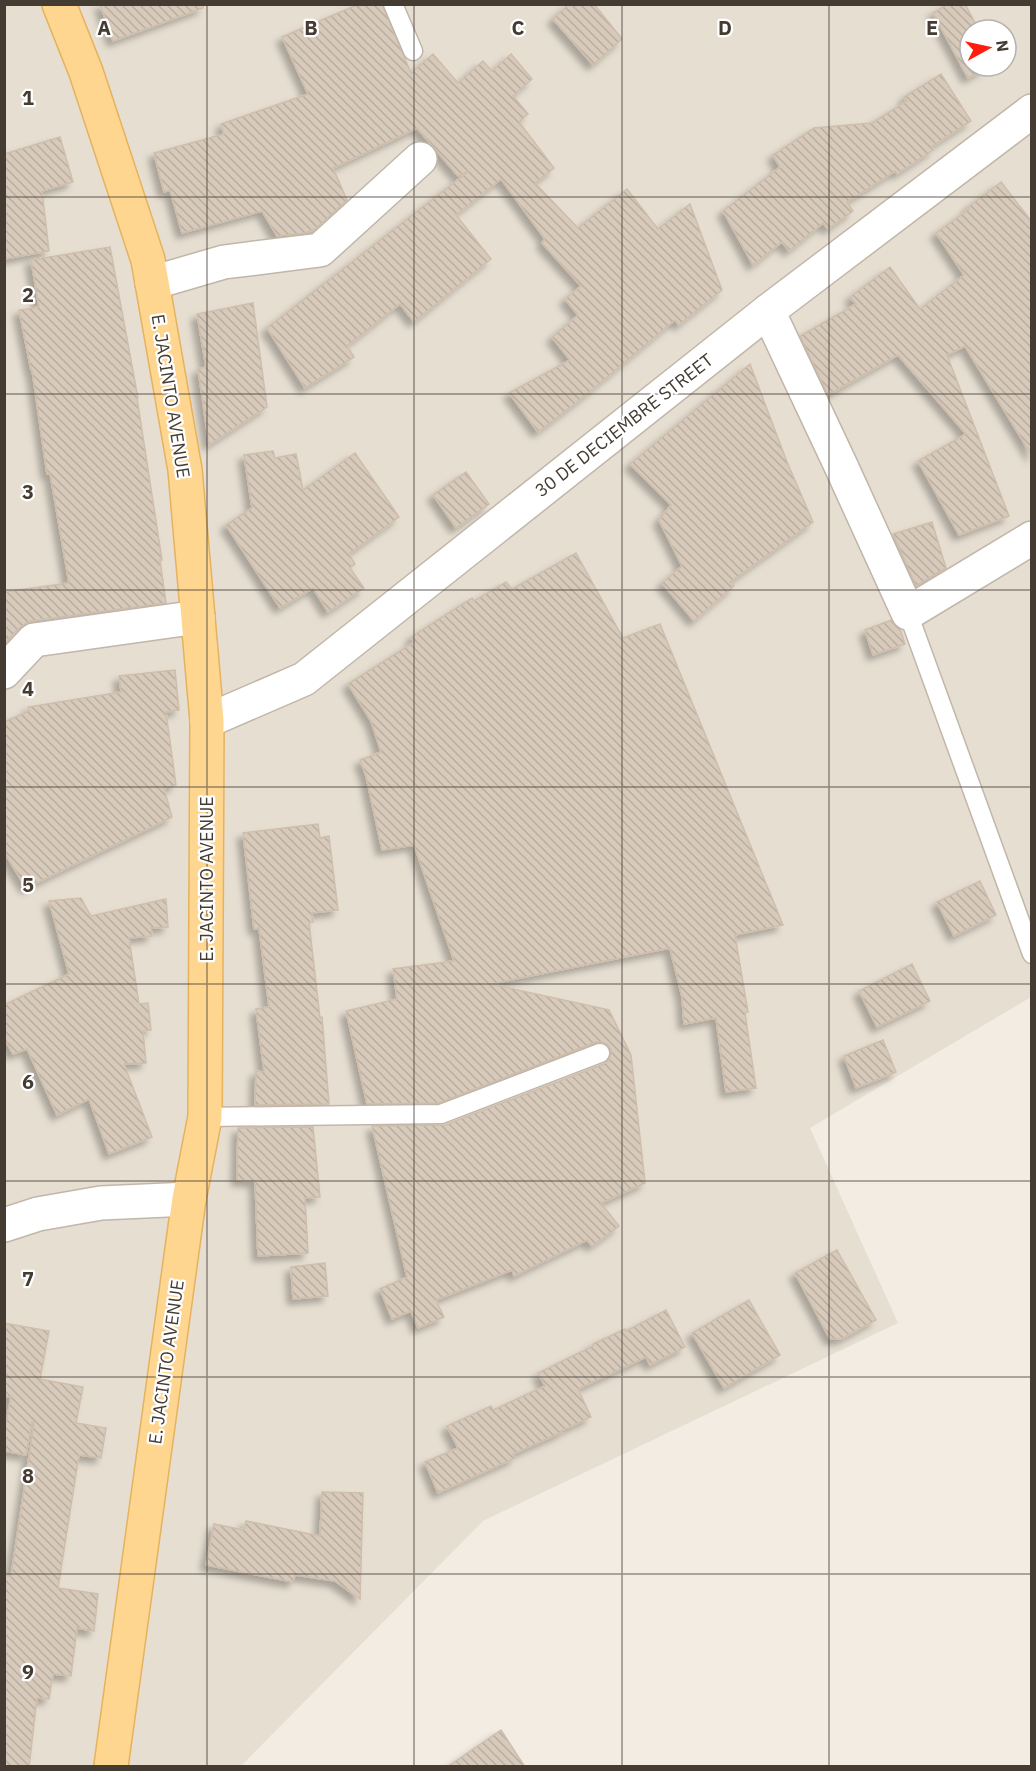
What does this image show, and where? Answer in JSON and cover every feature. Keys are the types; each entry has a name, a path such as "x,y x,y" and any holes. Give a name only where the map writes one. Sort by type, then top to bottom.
{"main road":[{"name":"E. JACINTO AVENUE","path":"59,4 94,94 148,260 185,471 207,721 205,1117 189,1199 111,1767"}],"street":[{"name":"30 DE DECIEMBRE STREET","path":"207,721 304,679 768,311 1032,111"},
{"path":"152,283 224,262 320,250 420,159"},
{"path":"768,311 908,613 1032,538"},
{"path":"4,672 34,640 198,617"},
{"path":"4,1225 38,1214 101,1203 189,1199"}],"lane":[{"path":"393,4 413,51"},
{"path":"908,613 1032,954"},
{"path":"205,1117 441,1114 600,1053"}],"shaded area":[{"path":"5,5 1031,5 1031,997 810,1128 898,1323 483,1521 241,1766 5,1766"}],"building":[{"path":"100,4 203,4 203,8 113,41"},
{"path":"359,4 382,4 411,73 433,54 458,83 483,61 492,71 511,54 532,79 513,96 528,114 519,122 554,168 535,183 578,228 627,189 658,229 690,204 722,290 679,325 675,320 538,432 509,393 570,360 552,337 578,315 565,299 581,286 542,243 545,239 501,179 456,215 491,259 414,322 400,304 347,346 354,357 305,388 267,328 469,171 458,176 417,128 333,168 347,200 315,229 305,233 277,236 262,211 182,233 170,190 164,192 154,153 224,134 221,124 308,94 282,37"},
{"path":"569,4 594,4 622,39 593,65 553,19"},
{"path":"948,4 965,4 973,18 958,18 958,59 933,13"},
{"path":"941,74 971,121 931,147 933,150 897,174 895,171 847,202 853,211 828,229 823,223 789,251 782,242 753,265 723,211 780,167 773,155 814,128 872,123 907,101 904,97"},
{"path":"60,137 73,182 42,191 49,251 4,259 4,154"},
{"path":"1001,182 1032,222 1032,456 965,346 947,355 1009,516 959,535 918,461 966,434 898,355 828,395 800,336 856,304 850,297 890,267 920,309 964,275 936,233"},
{"path":"110,247 138,398 162,560 160,560 166,603 31,621 20,627 4,644 4,592 69,583 50,473 47,474 32,370 19,310 39,307 31,260"},
{"path":"253,303 267,407 209,445 198,369 206,367 197,314"},
{"path":"750,364 787,462 813,522 730,582 734,586 694,621 662,583 682,566 659,520 671,505 630,464"},
{"path":"273,451 275,458 296,454 303,490 355,453 399,517 349,554 355,564 350,568 364,588 328,612 313,588 280,608 226,525 252,508 244,455"},
{"path":"466,472 489,504 456,528 433,495"},
{"path":"932,522 946,568 916,586 893,534"},
{"path":"576,553 623,638 660,624 783,925 735,935 748,1012 745,1013 756,1088 726,1092 716,1018 684,1024 682,997 670,948 491,984 609,1010 631,1055 645,1183 601,1203 619,1226 592,1246 587,1240 514,1276 512,1270 436,1300 444,1317 418,1328 411,1311 392,1319 380,1289 407,1277 372,1126 445,1125 604,1064 609,1060 611,1050 607,1044 596,1042 439,1103 367,1104 346,1011 397,999 393,969 454,961 414,845 382,850 366,776 360,760 381,752 371,721 348,684 414,642 411,637 472,598 474,601 506,582 512,589"},
{"path":"891,620 900,629 905,644 873,655 865,630"},
{"path":"175,670 179,710 166,712 176,785 164,788 172,817 26,888 4,852 4,722 29,711 28,707 121,692 119,676"},
{"path":"318,824 320,838 329,836 338,910 312,913 313,922 309,922 320,1018 322,1017 329,1104 255,1105 256,1071 264,1072 256,1009 269,1007 259,928 254,929 243,833"},
{"path":"980,881 996,915 954,936 937,902"},
{"path":"81,898 91,916 166,899 168,927 151,928 152,936 129,938 139,1004 148,1003 151,1030 143,1031 146,1063 124,1064 152,1137 109,1154 89,1099 57,1115 27,1049 13,1054 4,1038 4,1005 69,974 49,901"},
{"path":"912,964 930,1001 877,1027 859,991"},
{"path":"883,1040 896,1072 856,1088 844,1056"},
{"path":"313,1127 320,1197 305,1198 308,1253 258,1256 255,1181 237,1180 238,1128"},
{"path":"837,1250 876,1320 841,1339 830,1339 795,1273"},
{"path":"325,1263 328,1296 293,1299 291,1267"},
{"path":"749,1300 780,1355 724,1388 692,1333"},
{"path":"666,1310 685,1347 650,1365 646,1357 578,1389 591,1417 513,1454 515,1458 438,1493 425,1462 458,1448 447,1426 491,1406 493,1410 545,1386 538,1373"},
{"path":"4,1323 49,1331 40,1379 83,1387 76,1423 106,1428 101,1458 79,1455 58,1588 98,1594 94,1631 77,1628 71,1676 53,1674 49,1699 37,1698 29,1767 4,1767 4,1575 11,1576 34,1423 32,1422 26,1455 4,1451 4,1434 11,1397 4,1396"},
{"path":"322,1492 363,1493 360,1599 335,1581 295,1575 293,1582 206,1565 214,1524 244,1530 246,1521 320,1536"},
{"path":"501,1730 525,1767 447,1767"}]}
